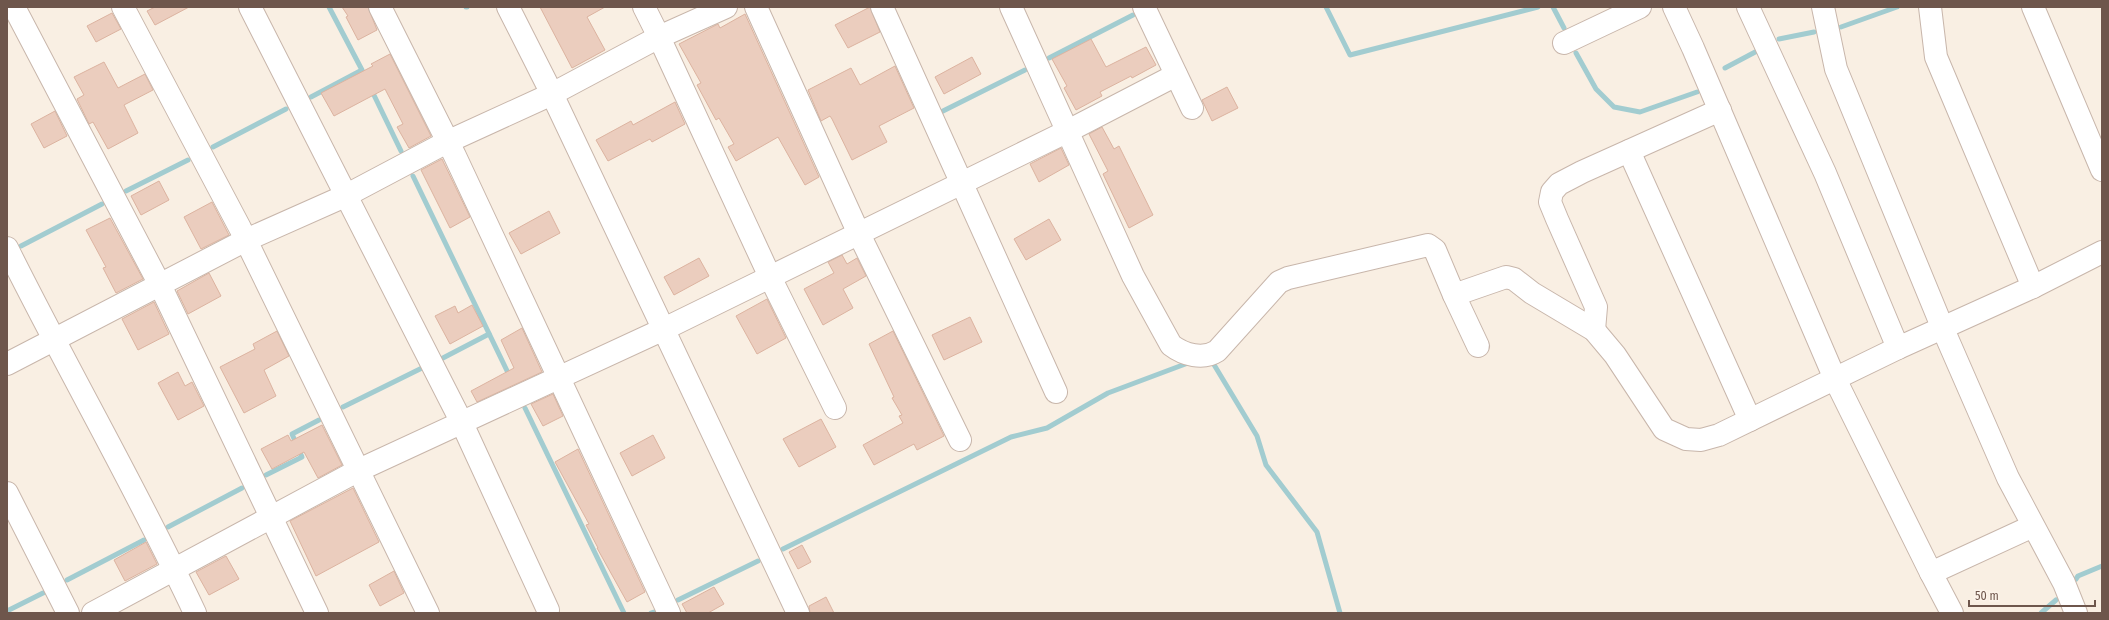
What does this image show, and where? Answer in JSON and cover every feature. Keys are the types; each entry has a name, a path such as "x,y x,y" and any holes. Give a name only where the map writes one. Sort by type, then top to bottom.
{"street":[{"path":"14,7 160,285 317,613"},
{"path":"123,7 246,240 428,613"},
{"path":"250,7 461,421 548,610"},
{"path":"380,7 447,142 560,378 669,613"},
{"path":"508,7 552,94 798,613"},
{"path":"644,7 659,36 770,277 835,408"},
{"path":"7,364 246,240 345,196 447,142 552,94 659,36 726,7"},
{"path":"756,7 859,234 960,440"},
{"path":"882,7 1056,392"},
{"path":"1011,7 1134,276 1171,345 1180,352 1210,356 1217,351 1279,282 1288,278 1428,245 1435,250 1454,296 1478,346"},
{"path":"1144,7 1192,108"},
{"path":"1564,43 1640,7"},
{"path":"1674,7 1720,110 1835,379 1952,613"},
{"path":"1748,7 1825,173 1898,348"},
{"path":"1823,7 1836,69 1944,329 2008,478 2064,583 2076,613"},
{"path":"1930,7 1936,57 2033,287"},
{"path":"2033,7 2102,170"},
{"path":"93,613 358,470 461,421 560,378 664,329 1068,131 1176,75"},
{"path":"1594,330 1596,307 1550,202 1552,192 1559,184 1582,172 1720,110"},
{"path":"1629,151 1750,420"},
{"path":"7,248 53,340 175,570 195,613"},
{"path":"1454,296 1506,277 1514,279 1532,293 1594,330 1615,355 1664,429 1686,439 1701,440 1719,435 1898,348 1944,329 2033,287 2102,252"},
{"path":"7,493 68,613"},
{"path":"1932,573 2033,526"}],"building":[{"path":"155,7 189,7 155,25 147,11"},
{"path":"342,7 368,7 377,30 358,40 346,17 348,16"},
{"path":"540,7 605,7 587,17 605,50 572,68"},
{"path":"870,7 880,32 848,48 835,25"},
{"path":"112,13 121,29 96,42 87,26"},
{"path":"745,14 819,177 805,185 778,137 736,161 728,147 734,144 719,118 716,120 697,85 701,83 679,44 718,24 720,28"},
{"path":"1091,39 1106,67 1146,47 1156,65 1132,78 1131,76 1100,92 1102,96 1076,110 1064,88 1067,86 1052,59"},
{"path":"390,54 431,136 409,148 397,127 403,124 385,89 334,116 321,93 373,66 371,64"},
{"path":"972,57 981,74 944,94 935,77"},
{"path":"104,62 118,88 145,74 153,90 124,105 138,133 108,149 93,122 89,124 77,99 84,95 74,77"},
{"path":"895,66 914,108 879,126 887,142 852,160 830,116 821,121 808,90 851,68 860,85"},
{"path":"1227,87 1238,108 1212,121 1202,100"},
{"path":"675,102 685,124 652,142 650,139 608,161 596,140 631,121 633,125"},
{"path":"55,111 67,136 44,148 31,124"},
{"path":"1102,127 1114,149 1119,146 1153,215 1129,228 1103,174 1108,171 1089,134"},
{"path":"1061,148 1069,165 1039,182 1030,164"},
{"path":"442,159 470,217 450,228 421,170"},
{"path":"159,181 169,200 141,215 131,196"},
{"path":"212,202 229,235 201,249 184,217"},
{"path":"549,211 560,233 521,254 509,233"},
{"path":"110,218 143,279 116,293 103,268 106,267 86,230"},
{"path":"1049,219 1061,240 1026,260 1014,239"},
{"path":"842,255 847,264 857,258 866,276 843,289 853,308 823,325 804,289 834,273 828,262"},
{"path":"699,258 709,276 674,295 664,277"},
{"path":"209,273 221,296 188,314 177,291"},
{"path":"767,299 786,338 757,354 736,316"},
{"path":"154,302 169,334 138,350 122,319"},
{"path":"472,305 483,326 450,344 435,316 455,306 458,313"},
{"path":"970,317 982,342 944,360 932,335"},
{"path":"522,328 542,372 477,402 471,391 514,368 501,340"},
{"path":"277,331 289,356 264,370 276,396 244,413 220,367 255,349 253,344"},
{"path":"893,331 944,436 917,450 914,444 874,465 863,445 903,423 899,416 902,415 892,398 894,397 869,344"},
{"path":"178,372 185,386 192,382 204,406 178,420 158,383"},
{"path":"553,394 563,416 543,426 531,404"},
{"path":"821,419 836,447 799,467 783,439"},
{"path":"322,425 342,465 318,478 304,452 272,469 261,449 288,435 291,441"},
{"path":"653,435 665,458 632,476 620,453"},
{"path":"578,449 645,592 627,602 597,548 586,525 589,524 555,462"},
{"path":"353,488 379,542 316,576 290,521"},
{"path":"146,542 157,564 125,581 114,560"},
{"path":"802,545 811,562 798,569 789,552"},
{"path":"226,556 239,579 209,595 196,572"},
{"path":"394,571 404,593 380,606 369,585"},
{"path":"714,587 724,604 708,613 687,613 682,604"},
{"path":"826,597 834,613 810,613 809,606"}],"waterway":[{"path":"311,97 362,70 329,7"},
{"path":"1326,7 1350,55 1538,7"},
{"path":"1553,7 1564,28"},
{"path":"1841,27 1897,7"},
{"path":"1049,58 1133,15"},
{"path":"1779,39 1814,32"},
{"path":"1725,68 1759,50"},
{"path":"1576,53 1596,89 1614,107 1640,112 1697,92"},
{"path":"937,114 1025,70"},
{"path":"371,89 401,151"},
{"path":"213,147 286,109"},
{"path":"126,191 188,160"},
{"path":"413,176 510,377"},
{"path":"21,246 102,204"},
{"path":"441,359 489,334"},
{"path":"783,549 1011,437 1047,428 1108,393 1188,363"},
{"path":"1210,363 1213,363 1257,436 1266,465 1317,532 1340,613"},
{"path":"343,407 422,368"},
{"path":"525,408 624,613"},
{"path":"266,475 302,457 292,434 319,420"},
{"path":"168,527 242,488"},
{"path":"67,580 144,540"},
{"path":"678,600 758,561"},
{"path":"2076,579 2078,576 2102,566"},
{"path":"7,611 43,593"},
{"path":"2041,613 2056,600"}]}
